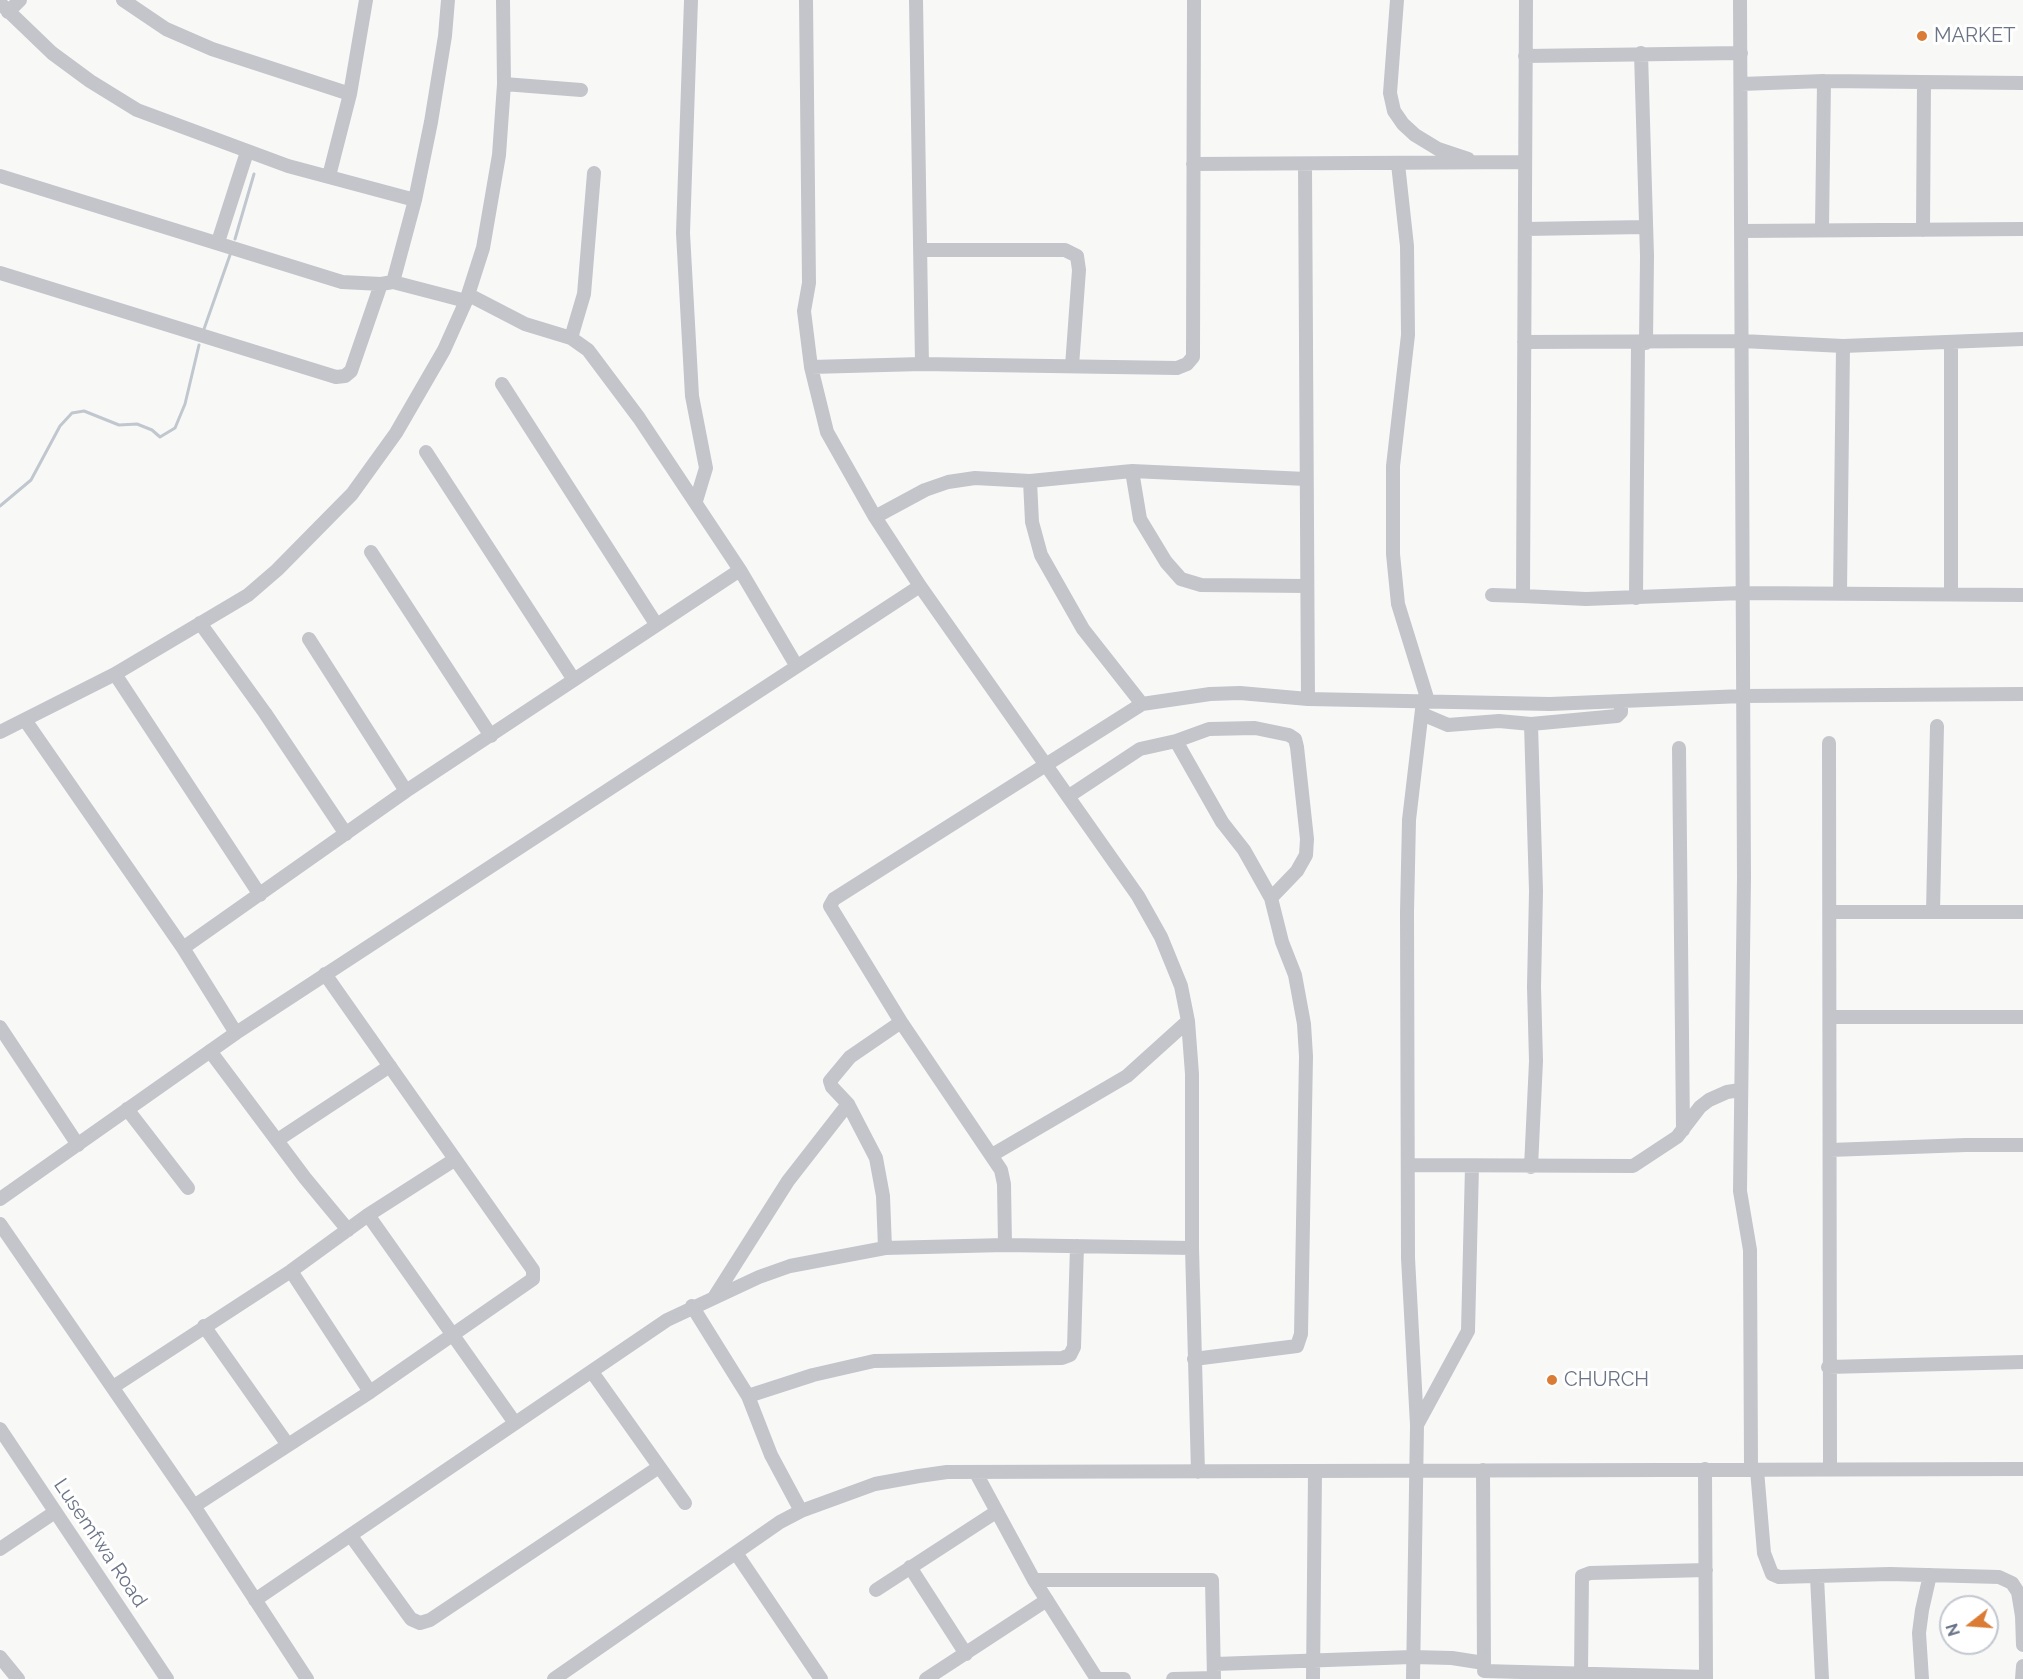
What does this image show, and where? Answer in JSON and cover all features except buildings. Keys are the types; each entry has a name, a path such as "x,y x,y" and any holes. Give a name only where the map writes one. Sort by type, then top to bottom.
{"street":[{"path":"20,0 4,7 52,52 90,81 128,104 247,152 415,200"},
{"path":"123,0 166,29 212,50 350,94"},
{"path":"329,176 350,94 362,0"},
{"path":"0,273 336,377 345,376 351,371 387,283 415,200 445,36 448,0"},
{"path":"0,732 116,674 248,595 284,563 352,494 407,416 468,298 490,211 499,155 504,84 503,0"},
{"path":"691,0 683,233 692,396 706,468 696,501"},
{"path":"806,0 809,283 804,311 811,367 827,432 875,517 920,586 1138,896 1161,937 1181,986 1188,1021 1192,1074 1192,1248 1198,1472"},
{"path":"916,0 922,364"},
{"path":"811,367 922,364 1177,368 1187,364 1193,357 1194,0"},
{"path":"1397,0 1390,93 1394,111 1402,124 1438,149 1475,161"},
{"path":"1523,596 1526,0"},
{"path":"1740,0 1744,877 1740,1205 1750,1250 1754,1470 1764,1553 1769,1570 1779,1577 1890,1574 1999,1578 2012,1583 2018,1592 2023,1645"},
{"path":"1636,598 1645,227 1641,53"},
{"path":"1525,56 1741,53"},
{"path":"1741,84 1824,81 2023,83"},
{"path":"1822,228 1824,81"},
{"path":"1923,230 1924,82"},
{"path":"504,84 581,90"},
{"path":"218,242 247,152"},
{"path":"1192,164 1526,162"},
{"path":"1305,164 1308,699"},
{"path":"1398,164 1407,246 1408,334 1393,466 1392,554 1398,604 1424,705 1407,855 1408,1258 1417,1425 1414,1472 1413,1679"},
{"path":"571,338 584,294 594,173"},
{"path":"0,176 342,282 387,283 468,298 525,324 571,338 588,350 600,364 696,501 796,665"},
{"path":"1525,229 1645,227"},
{"path":"1741,231 1822,228 2023,229"},
{"path":"921,249 1065,250 1077,256 1079,270 1072,366"},
{"path":"1524,342 1742,341 1843,346 1951,344 2023,339"},
{"path":"1951,344 1951,593"},
{"path":"1840,593 1843,346"},
{"path":"502,384 656,624"},
{"path":"426,452 574,680"},
{"path":"875,517 925,490 948,482 975,478 1030,481 1132,471 1306,479"},
{"path":"1132,471 1140,519 1166,562 1181,579 1201,585 1306,586"},
{"path":"1030,481 1032,522 1041,555 1083,629 1143,704"},
{"path":"371,552 491,736"},
{"path":"183,948 406,791 740,570"},
{"path":"0,1199 236,1033 920,586"},
{"path":"1492,595 1636,598 1742,593 2023,595"},
{"path":"200,623 265,713 346,834"},
{"path":"309,639 406,791"},
{"path":"116,674 260,895"},
{"path":"1005,1245 1003,1177 992,1155 901,1022 830,906 834,899 1143,704 1210,694 1240,693 1424,705 1550,704 1743,696 2023,694"},
{"path":"1424,705 1448,725 1499,721 1531,724 1617,716 1621,712 1622,701"},
{"path":"25,720 183,948 236,1033"},
{"path":"1531,724 1536,891 1534,987 1536,1061 1531,1167"},
{"path":"1933,912 1937,726"},
{"path":"1069,796 1140,749 1176,741 1209,729 1255,728 1289,735 1295,739 1307,839 1306,855 1297,871 1271,898"},
{"path":"1176,741 1271,898 1282,942 1295,975 1304,1024 1306,1083 1301,1334 1297,1346 1284,1350 1194,1359"},
{"path":"1829,743 1831,912 1828,1367 1830,1468"},
{"path":"1679,748 1683,1130"},
{"path":"1831,912 2023,912"},
{"path":"194,1506 370,1392 534,1279 533,1270 325,974"},
{"path":"1830,1017 2023,1017"},
{"path":"992,1155 1127,1076 1188,1021"},
{"path":"885,1248 880,1175 876,1158 848,1104 832,1087 830,1081 832,1075 850,1057 901,1022"},
{"path":"0,1027 78,1144"},
{"path":"210,1051 279,1139 304,1178 348,1230"},
{"path":"279,1139 390,1066"},
{"path":"1408,1165 1633,1166 1670,1142 1683,1130 1700,1107 1709,1100 1727,1092 1740,1090"},
{"path":"715,1296 788,1181 848,1104"},
{"path":"128,1109 188,1188"},
{"path":"1830,1150 2023,1145"},
{"path":"113,1387 291,1271 368,1215 454,1160"},
{"path":"1417,1425 1468,1330 1472,1166"},
{"path":"368,1215 515,1423"},
{"path":"0,1224 194,1506 307,1679"},
{"path":"255,1600 659,1325 692,1306 790,1266 885,1248 1005,1245 1192,1248"},
{"path":"748,1396 824,1372 874,1362 1062,1358 1070,1355 1074,1347 1077,1246"},
{"path":"291,1271 370,1392"},
{"path":"692,1306 748,1396 771,1455 801,1511"},
{"path":"204,1326 288,1445"},
{"path":"1828,1367 2023,1362"},
{"path":"592,1372 685,1503"},
{"name":"Lusemfwa Road","path":"0,1429 167,1679"},
{"path":"351,1536 411,1619 420,1623 430,1620 658,1467"},
{"path":"554,1679 736,1553 801,1511 875,1484 947,1472 1414,1472 1830,1468 2023,1470"},
{"path":"1215,1664 1412,1657 1452,1658 1484,1671 1706,1678 1705,1469"},
{"path":"1483,1470 1484,1671"},
{"path":"1313,1679 1315,1471"},
{"path":"976,1473 1034,1581 1096,1679 1124,1679"},
{"path":"0,1549 56,1512"},
{"path":"876,1590 996,1512"},
{"path":"736,1553 821,1679"},
{"path":"910,1568 966,1654"},
{"path":"1581,1675 1582,1576 1590,1573 1706,1570"},
{"path":"1922,1679 1919,1632 1930,1575"},
{"path":"1817,1577 1822,1679"},
{"path":"1034,1581 1212,1580 1214,1678 1173,1679"},
{"path":"926,1679 1047,1600"},
{"path":"0,1657 18,1679"},
{"path":"2022,1679 2023,1666"}],"waterway":[{"path":"235,239 254,174"},
{"path":"204,329 230,255"},
{"path":"0,506 31,480 60,426 72,413 84,411 119,425 137,424 152,430 160,437 175,428 185,404 199,345"}],"place":[{"name":"MARKET","path":"1922,36"},
{"name":"CHURCH","path":"1552,1380"}]}
